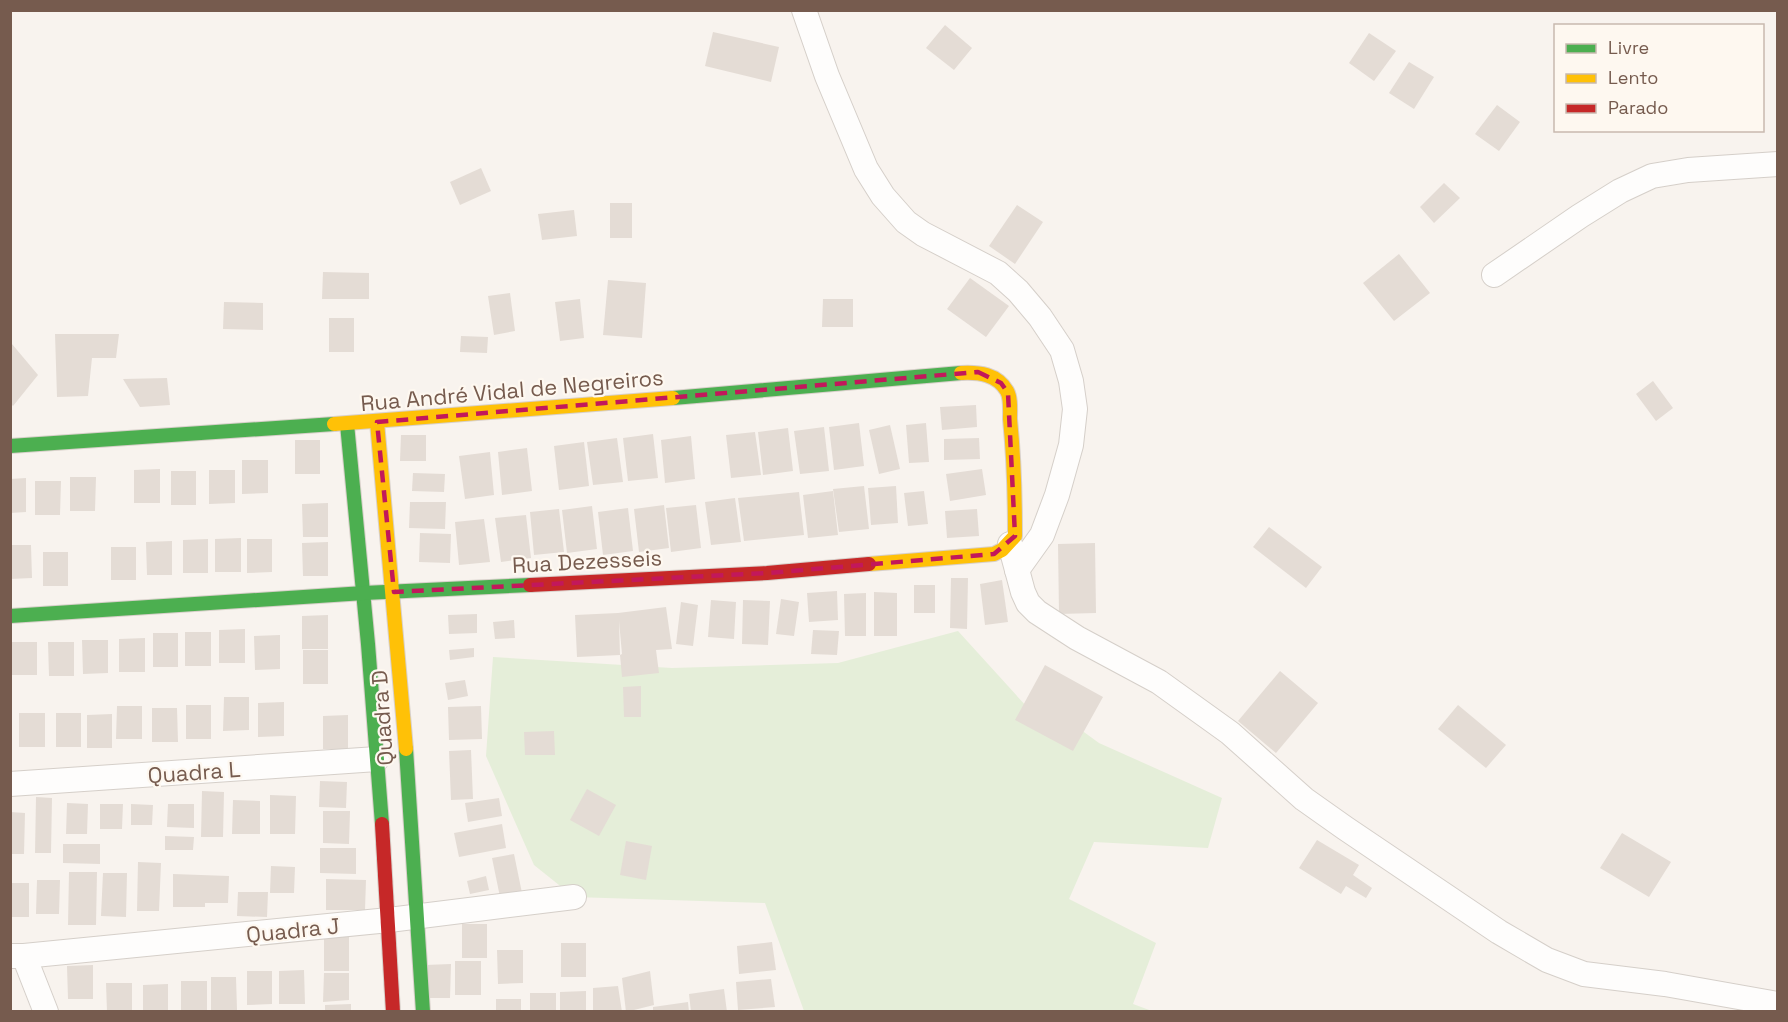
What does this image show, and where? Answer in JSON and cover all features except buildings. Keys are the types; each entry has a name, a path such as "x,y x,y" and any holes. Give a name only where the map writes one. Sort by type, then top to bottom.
{"street":[{"path":"804,10 827,76 866,169 883,196 906,222 923,234 998,273 1018,291 1040,317 1062,350 1071,381 1075,409 1071,445 1057,495 1042,535 1017,570"},
{"path":"1494,275 1600,203 1652,176 1688,170 1778,164"},
{"name":"Rua André Vidal de Negreiros","path":"10,446 377,422 978,372 1001,383 1008,393 1015,469 1015,536 1010,544"},
{"name":"Quadra D","path":"377,422 394,592 419,917 423,1011"},
{"name":"Quadra D","path":"347,424 364,593 389,920 393,1011"},
{"path":"1010,544 1023,592 1028,603 1036,612 1077,638 1159,682 1230,733 1304,799 1440,893 1547,960 1584,974 1665,984 1778,1004"},
{"name":"Rua Dezesseis","path":"10,616 364,593 767,573 994,554 1010,544"},
{"name":"Quadra L","path":"10,784 377,759"},
{"name":"Quadra J","path":"17,956 419,917 574,897"},
{"path":"17,956 46,1011"}],"highlighted area":[{"path":"978,372 1001,383 1008,393 1015,536 994,554 767,573 394,592 377,422"}],"green space":[{"path":"958,631 1027,707 1066,719 1099,743 1222,798 1208,848 1094,842 1069,899 1156,943 1133,1004 1152,1011 804,1011 765,903 574,897 534,865 486,756 493,657 672,668 838,663"}],"traffic: fast":[{"path":"673,398 961,373"},
{"path":"10,446 334,424"},
{"path":"347,424 382,824"},
{"path":"10,616 364,593 530,585"},
{"path":"406,749 423,1012"}],"traffic: slow":[{"path":"869,564 994,554 1002,550 1015,536 1008,394 1003,385 987,375 961,373"},
{"path":"334,424 673,398"},
{"path":"377,422 406,749"}],"traffic: jam":[{"path":"530,585 767,573 869,564"},
{"path":"382,824 393,1012"}]}
